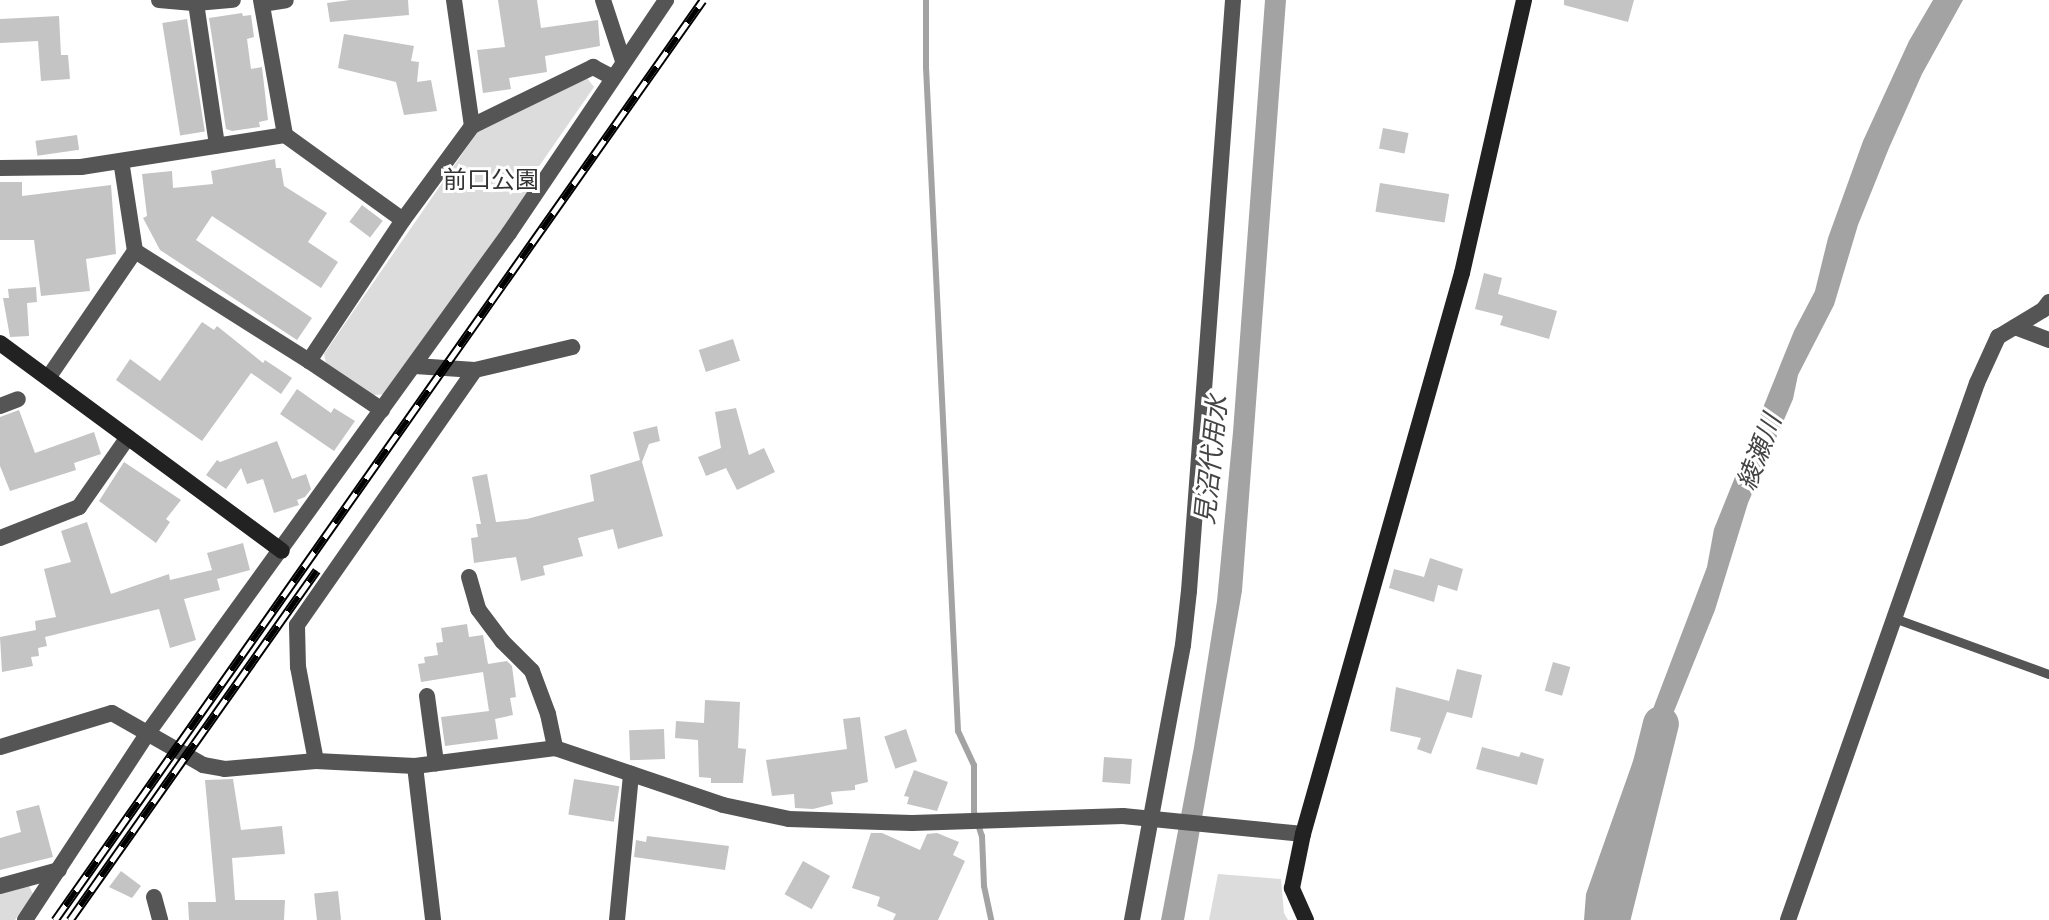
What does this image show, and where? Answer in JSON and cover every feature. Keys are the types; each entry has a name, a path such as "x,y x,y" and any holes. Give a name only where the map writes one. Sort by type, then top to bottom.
{"street":[{"path":"159,0 196,3 233,0"},
{"path":"286,0 261,2 285,135 403,220"},
{"path":"454,0 472,126"},
{"path":"603,0 623,61"},
{"path":"25,920 147,734 415,366 666,0"},
{"path":"1132,920 1183,645 1189,591 1233,0"},
{"path":"1306,920 1292,888 1303,834 1462,273 1524,0"},
{"path":"196,3 217,145"},
{"path":"309,361 403,220 472,126 593,67 612,77"},
{"path":"0,168 81,167 285,135"},
{"path":"48,378 135,251 121,161"},
{"path":"135,251 382,410"},
{"path":"1788,920 1977,383 1998,337 2043,310 2049,302"},
{"path":"2015,327 2049,340"},
{"path":"0,343 282,551"},
{"path":"415,366 475,370 572,347"},
{"path":"316,761 298,667 297,625 475,370"},
{"path":"0,406 18,399"},
{"path":"0,538 79,507 128,437"},
{"path":"469,577 478,609 502,641 532,671 548,714 555,748"},
{"path":"427,696 436,763"},
{"path":"0,746 112,713 203,765 225,769 316,761 415,766 555,748 723,805 789,819 912,823 1123,816 1303,834"},
{"path":"415,766 433,920"},
{"path":"617,920 631,774"},
{"path":"0,886 59,870"},
{"path":"154,897 160,920"}],"lane":[{"path":"1894,618 2049,674"}],"green space":[{"name":"前口公園","path":"587,78 594,87 535,172 537,182 389,394 373,395 327,367 324,354 478,131"},
{"path":"1218,874 1281,879 1284,913 1288,920 1209,920"},
{"path":"29,886 33,894 15,920 0,920 0,894"}],"water":[{"path":"1265,0 1286,0 1242,591 1184,920 1161,920 1194,747 1217,601 1233,432"},
{"path":"1933,0 1963,0 1922,74 1889,148 1858,225 1834,305 1798,375 1793,399 1748,503 1715,610 1637,803 1621,861 1611,920 1584,920 1586,894 1707,567 1714,529 1794,331 1815,291 1828,238 1863,141 1909,41"}],"building":[{"path":"408,0 409,15 330,22 327,3"},
{"path":"498,0 537,0 541,28 598,20 600,46 545,56 547,72 509,78 511,89 483,93 477,50 505,47"},
{"path":"1564,0 1634,0 1628,22 1564,5"},
{"path":"242,13 243,16 251,15 254,37 247,39 251,69 262,67 268,120 259,122 260,127 232,131 226,129 209,18"},
{"path":"59,16 61,55 68,55 70,79 41,81 38,41 0,43 0,19"},
{"path":"187,19 205,132 180,136 162,23"},
{"path":"344,34 414,46 411,61 419,62 417,82 431,80 437,111 404,115 396,82 338,68"},
{"path":"1383,128 1409,133 1405,154 1379,149"},
{"path":"77,135 79,150 37,156 35,141"},
{"path":"275,159 276,168 281,168 284,186 327,213 308,242 338,262 321,288 212,216 196,240 312,318 297,340 160,250 143,218 147,216 142,174 172,171 173,188 213,184 211,171"},
{"path":"0,182 22,182 22,196 111,185 116,254 86,259 90,291 41,296 34,240 0,240"},
{"path":"1380,183 1449,194 1445,223 1375,212"},
{"path":"362,205 383,221 370,237 349,222"},
{"path":"1484,273 1502,278 1498,294 1557,311 1549,339 1500,325 1503,316 1475,309"},
{"path":"36,287 37,302 27,303 29,336 10,337 3,298 9,298 8,289"},
{"path":"202,322 214,330 217,326 263,363 265,360 292,378 281,394 251,373 202,441 116,380 130,359 160,381"},
{"path":"733,339 740,361 706,372 699,350"},
{"path":"297,389 331,413 334,408 355,421 334,451 280,414"},
{"path":"736,408 749,455 764,448 775,472 737,490 726,468 706,476 698,457 721,448 715,412"},
{"path":"19,410 35,453 94,432 101,454 74,463 76,470 10,491 0,466 0,417"},
{"path":"657,426 660,441 649,444 642,462 663,536 618,549 613,529 578,538 583,556 543,566 545,575 521,581 516,557 474,563 471,538 478,537 476,524 481,524 472,477 487,474 496,522 527,519 594,501 590,475 640,460 633,432"},
{"path":"277,441 292,479 306,474 311,489 305,497 297,500 299,505 274,513 263,479 247,484 241,468 226,489 206,475 217,460 220,462"},
{"path":"124,462 181,500 166,519 170,522 156,543 99,501"},
{"path":"87,522 111,594 169,574 170,580 212,570 207,553 243,543 250,570 217,579 220,590 184,599 196,640 170,648 159,609 45,637 47,646 38,648 39,656 31,657 33,666 2,672 0,637 36,630 35,621 56,617 44,569 71,562 61,531"},
{"path":"1430,558 1463,569 1457,591 1438,585 1434,602 1389,588 1394,569 1424,577"},
{"path":"467,624 469,637 483,635 488,664 507,661 512,666 516,697 510,698 513,715 495,719 498,739 445,746 441,717 489,711 483,672 421,682 418,664 425,663 424,657 438,655 436,643 443,642 441,628"},
{"path":"1553,662 1570,667 1562,696 1545,691"},
{"path":"1457,669 1482,675 1472,718 1447,712 1431,754 1417,749 1421,738 1390,731 1396,687 1449,701"},
{"path":"705,700 740,702 738,748 746,749 743,783 711,783 711,778 699,777 698,740 675,738 676,721 704,723"},
{"path":"860,717 868,782 855,785 855,790 831,792 833,804 813,809 795,808 794,794 772,796 766,760 847,749 843,719"},
{"path":"664,729 665,759 630,760 629,730"},
{"path":"906,729 917,761 895,769 884,736"},
{"path":"1482,747 1519,757 1521,752 1544,759 1537,785 1476,769"},
{"path":"1104,757 1132,759 1130,784 1102,782"},
{"path":"914,770 948,782 937,811 907,804 909,797 904,796"},
{"path":"233,779 241,830 282,826 285,854 232,858 235,900 285,900 284,920 189,920 188,902 216,902 205,780"},
{"path":"574,779 619,786 614,822 568,815"},
{"path":"39,805 53,857 0,870 0,838 21,832 16,811"},
{"path":"871,833 882,833 920,850 927,834 937,833 959,842 953,855 965,861 938,920 893,920 896,914 877,906 880,897 852,888"},
{"path":"647,836 729,846 725,870 634,857 636,840 646,842"},
{"path":"803,861 830,876 812,909 785,894"},
{"path":"121,871 141,886 132,898 109,887"},
{"path":"338,891 341,920 317,920 314,894"}],"waterway":[{"path":"926,0 926,67 958,731 974,765 974,812 982,836 984,886 991,920"},
{"name":"綾瀬川","path":"1612,920 1661,724"}],"railway":[{"path":"55,920 703,0"},
{"path":"70,920 317,570"}],"water label":[{"name":"見沼代用水","path":"1211,460"}]}
